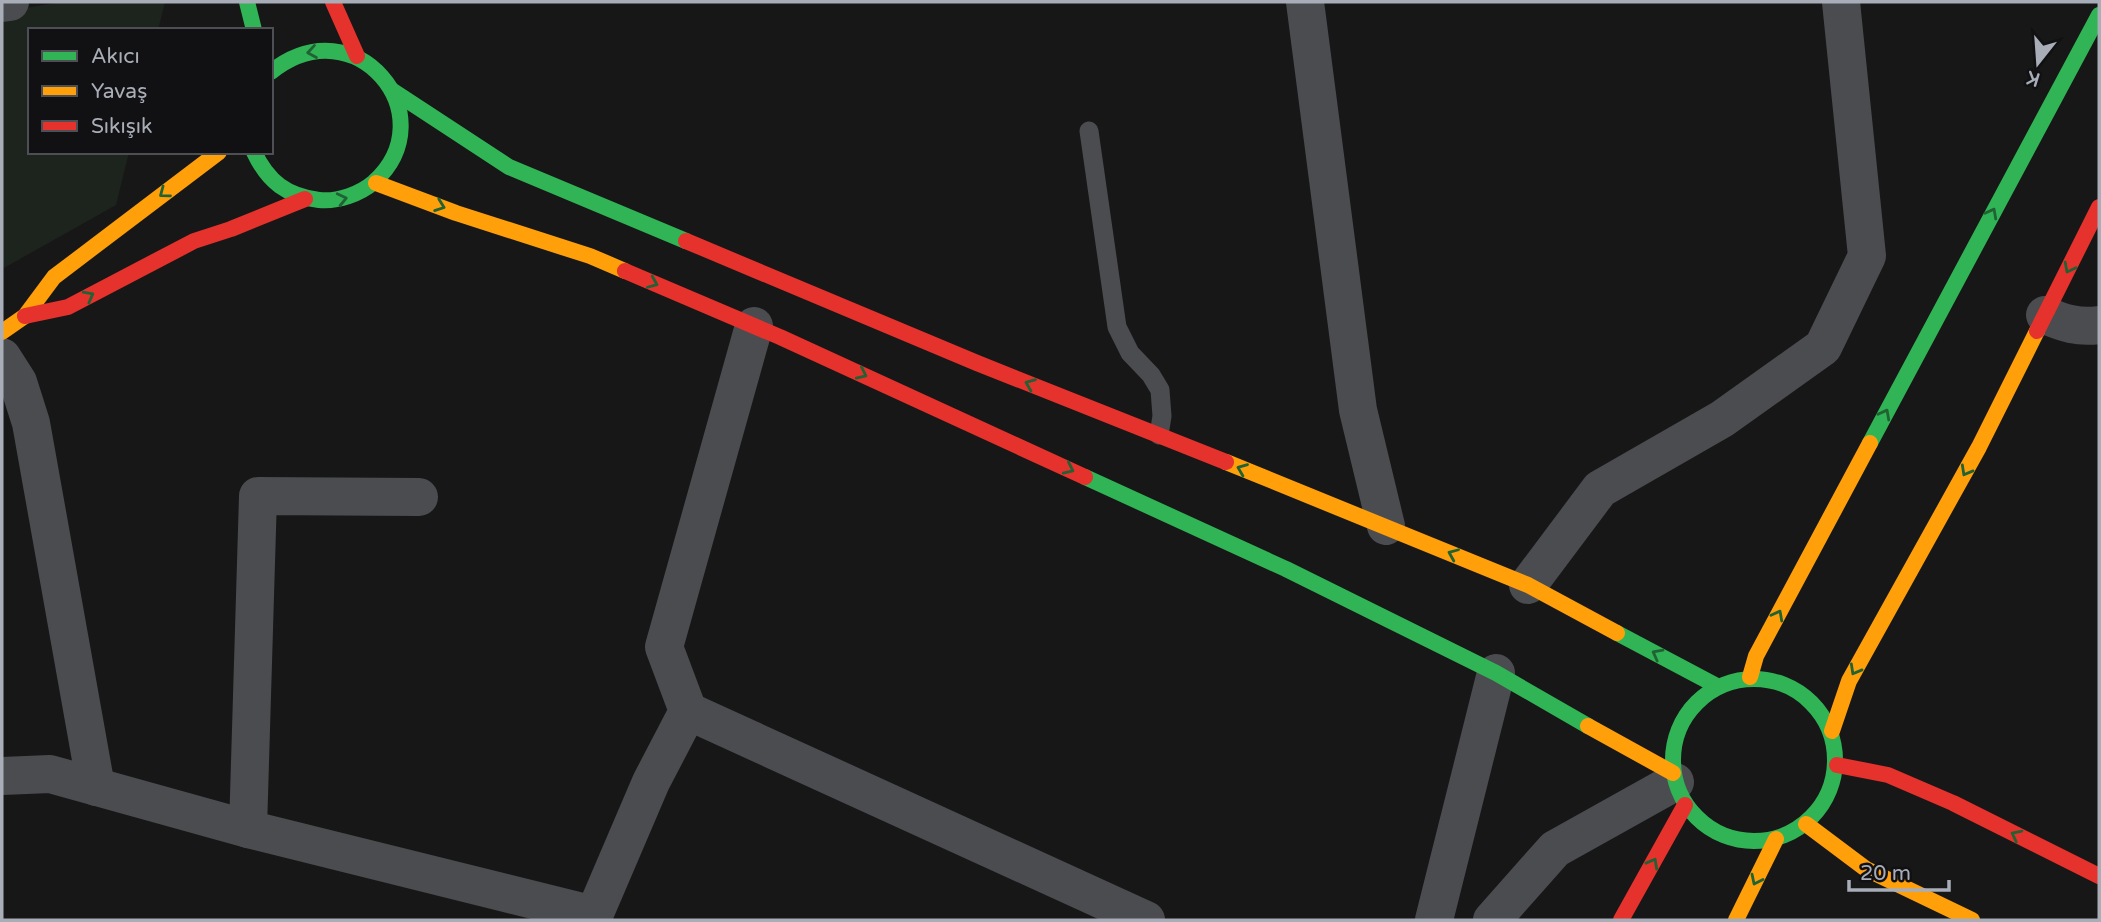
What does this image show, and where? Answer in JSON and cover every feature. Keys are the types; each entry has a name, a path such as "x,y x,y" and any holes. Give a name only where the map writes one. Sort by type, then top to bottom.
{"street":[{"path":"2,3 10,2"},
{"path":"247,2 254,28"},
{"path":"333,2 357,56"},
{"path":"1305,2 1358,410 1386,526"},
{"path":"1528,585 1600,489 1722,419 1822,347 1867,256 1841,2"},
{"path":"1750,677 1756,656 2099,15"},
{"path":"255,154 264,171 281,189 304,199 329,202 354,196 376,183 391,163 400,140 401,115 393,91 378,71 357,56 332,50 308,51 284,61 273,70"},
{"path":"393,91 509,167 977,363 1528,585 1717,686"},
{"path":"2,332 25,316 54,277 216,154"},
{"path":"376,183 590,256 754,326 1286,569 1496,673 1620,745 1678,787 1710,829 1742,841 1776,839 1806,824 1828,798 1837,765 1832,731 1814,702 1785,683 1750,677 1717,686 1690,708 1674,739 1678,787 1621,920"},
{"path":"25,316 68,307 194,241 304,199"},
{"path":"1832,731 1849,681 1979,447 2099,207"},
{"path":"2045,315 2066,324 2099,326"},
{"path":"754,326 664,647 688,711 1146,920"},
{"path":"2,357 18,382 31,423 96,787"},
{"path":"248,829 258,496 419,497"},
{"path":"1434,920 1496,673"},
{"path":"2,776 50,774 248,829 593,918 650,782 688,711"},
{"path":"1837,765 1888,775 1953,803 2099,876"},
{"path":"1492,920 1555,849 1678,787"},
{"path":"1806,824 1866,869 1972,920"},
{"path":"1736,920 1776,839"}],"lane":[{"path":"1089,131 1117,327 1130,353 1151,375 1160,390 1162,416 1158,435"}],"shaded area":[{"path":"61,2 165,2 158,28 28,28 28,154 129,154 116,205 2,269 2,12"}],"traffic: fast":[{"path":"247,2 254,28"},
{"path":"1870,443 2099,15"},
{"path":"255,154 272,179 288,191 308,198 334,200 355,193 374,182 394,156 401,127 396,100 382,77 360,60 333,51 303,54 273,71"},
{"path":"393,91 509,167 686,241"},
{"path":"1085,477 1286,569 1496,673 1588,726"},
{"path":"1617,633 1717,686"},
{"path":"1754,679 1785,685 1812,702 1829,729 1835,760 1829,791 1812,818 1785,835 1754,841 1723,835 1696,818 1679,791 1673,760 1679,729 1696,702 1723,685 1754,679"}],"traffic: slow":[{"path":"2,332 25,316 54,277 216,154"},
{"path":"376,183 456,213 590,256 625,271"},
{"path":"1832,731 1849,681 1979,447 2037,331"},
{"path":"1750,677 1756,656 1870,443"},
{"path":"1226,462 1528,585 1617,633"},
{"path":"1588,726 1673,773"},
{"path":"1806,824 1866,869 1972,920"},
{"path":"1736,920 1776,839"}],"traffic: jam":[{"path":"333,2 357,56"},
{"path":"25,316 68,307 194,241 305,199"},
{"path":"2037,331 2099,207"},
{"path":"686,241 977,363 1226,462"},
{"path":"625,271 780,337 1085,477"},
{"path":"1837,765 1888,775 1953,803 2099,876"},
{"path":"1621,920 1685,805"}]}
